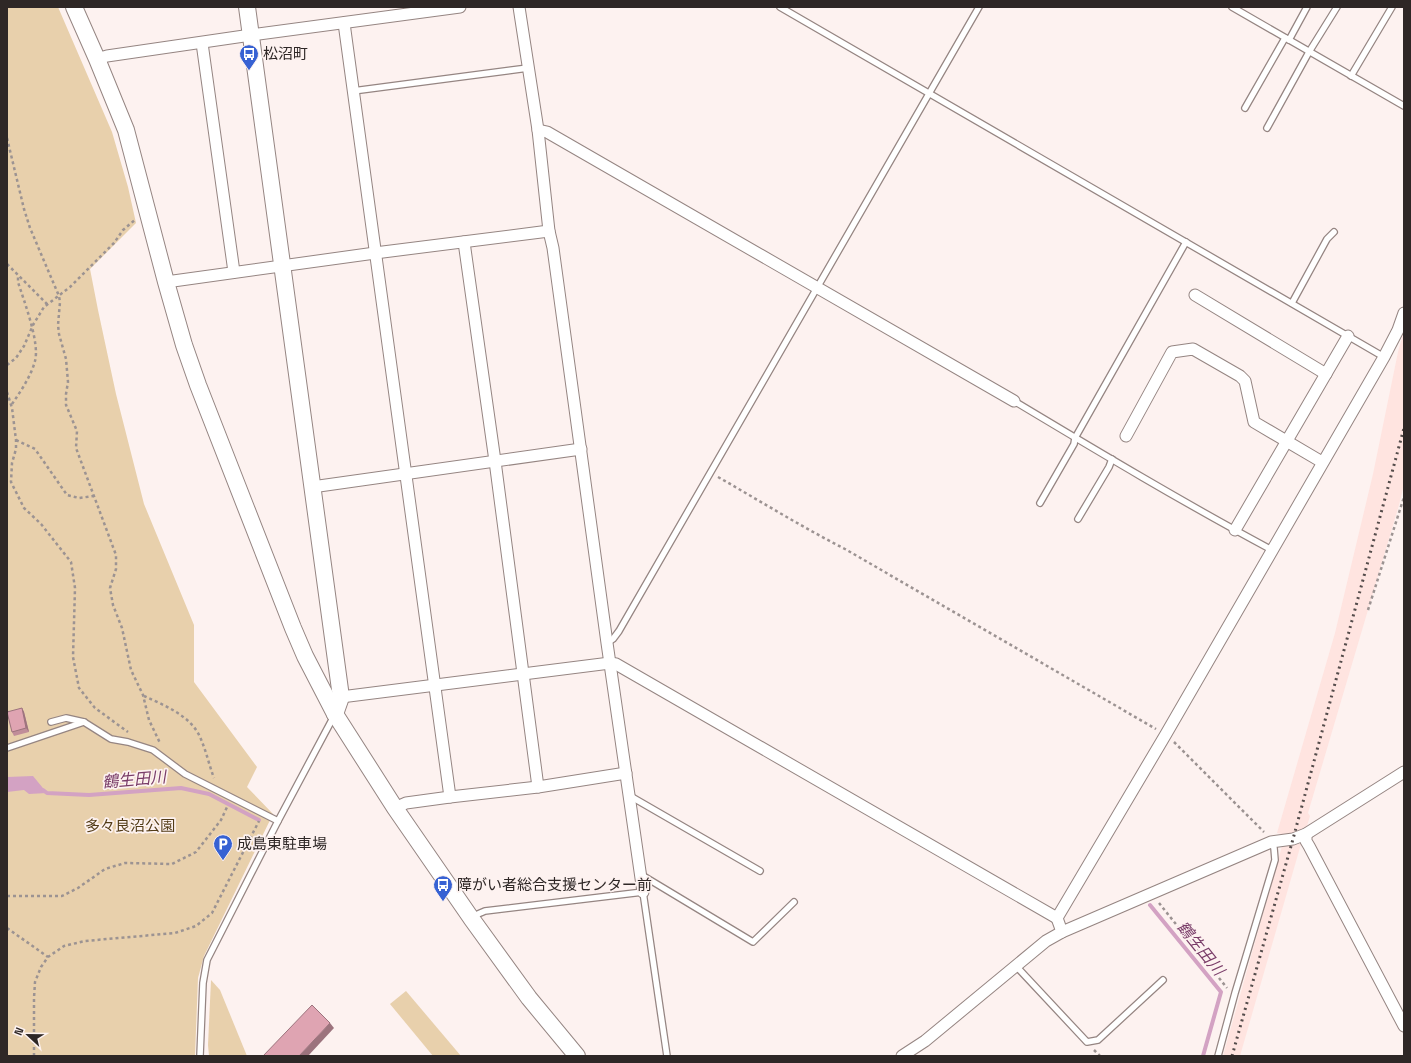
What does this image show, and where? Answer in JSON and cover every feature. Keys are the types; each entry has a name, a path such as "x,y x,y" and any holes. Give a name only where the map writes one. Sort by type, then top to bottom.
{"street":[{"path":"74,7 126,130 166,282 184,345 198,385 305,656 335,714 395,808 471,918 529,998 577,1056"},
{"path":"247,7 341,697 335,714"},
{"path":"97,60 107,56 442,8 460,7"},
{"path":"519,7 538,130 549,231 643,892"},
{"path":"344,23 450,797"},
{"path":"202,43 234,272"},
{"path":"538,130 547,132 1014,401"},
{"path":"166,282 549,231"},
{"path":"464,242 495,461 538,787"},
{"path":"1195,295 1326,374"},
{"path":"1057,918 1166,734 1384,357 1398,330 1404,313"},
{"path":"1235,530 1348,336"},
{"path":"1126,436 1172,352 1193,349 1240,376 1245,381 1254,422 1322,462"},
{"path":"312,487 581,449"},
{"path":"341,697 610,663 616,664 1057,918 1062,932"},
{"path":"902,1056 925,1041 1015,965 1046,941 1062,932 1154,894 1271,842 1293,839 1306,834 1404,772"},
{"path":"395,808 406,803 538,787 626,773"},
{"path":"1306,834 1306,840 1309,846 1404,1026"}],"lane":[{"path":"780,7 1384,357"},
{"path":"607,643 619,632 979,7"},
{"path":"1232,7 1404,106"},
{"path":"1245,108 1307,7"},
{"path":"1267,128 1309,52 1337,7"},
{"path":"1350,76 1392,7"},
{"path":"353,92 528,68"},
{"path":"1292,304 1326,239 1334,232"},
{"path":"1040,502 1074,444 1075,438 1186,242"},
{"path":"1014,401 1075,438 1272,550"},
{"path":"1078,519 1109,467 1112,459"},
{"path":"200,1056 202,983 207,960 335,714"},
{"path":"51,722 66,718 84,722 111,739 128,742 153,750 185,774 278,821"},
{"path":"7,748 84,722"},
{"path":"630,796 760,872"},
{"path":"1218,1056 1235,993 1275,860 1274,848 1271,842"},
{"path":"640,874 752,942 794,902"},
{"path":"471,918 485,911 643,892 667,1056"},
{"path":"1015,965 1087,1042 1098,1040 1163,980"}],"path":[{"path":"7,138 28,222 59,296 60,302 58,325 66,359 68,382 66,405 77,430 76,448 116,555 116,569 110,588 113,605 122,628 131,670 143,695 149,720 160,744 162,757"},
{"path":"7,365 16,358 24,346 32,328 44,308 59,296 114,243 123,230 138,217"},
{"path":"7,264 48,304"},
{"path":"11,405 27,381 36,360 32,328 18,282 18,276"},
{"path":"7,392 11,405 16,440 16,449 12,462 11,482 24,508 41,524 71,562 74,588 73,657 79,688 95,708 134,736"},
{"path":"16,440 35,449 67,495 79,498 94,496"},
{"path":"711,473 1166,734 1267,835 1271,842"},
{"path":"1368,610 1404,498"},
{"path":"143,695 191,722 200,736 218,790"},
{"path":"7,896 62,896 78,888 105,869 125,863 172,864 196,852 221,820 231,797"},
{"path":"34,1056 35,982 41,967 48,957 64,946 85,942 175,933 196,926 212,913 259,820"},
{"path":"1154,894 1157,900 1228,990 1235,993"},
{"path":"7,928 48,957"}],"shaded area":[{"path":"1404,331 1404,485 1399,505 1308,813 1310,816 1307,826 1298,833 1287,835 1277,833 1335,633 1373,474 1398,352"},
{"path":"33,776 47,793 29,794 24,790 7,792 7,777"},
{"path":"1301,844 1240,1056 1223,1056 1282,846"}],"green space":[{"name":"多々良沼公園","path":"7,7 58,7 112,132 128,187 136,223 90,269 116,394 144,504 194,625 194,682 257,767 247,787 273,814 204,956 198,978 195,1056 7,1056"},
{"path":"211,980 220,990 247,1056 209,1056 208,1045"},
{"path":"406,991 461,1056 433,1056 390,1004"}],"building":[{"path":"22,708 26,728 12,732 7,712"},
{"path":"312,1005 330,1023 299,1056 263,1056"}],"waterway":[{"name":"鶴生田川","path":"43,790 47,793 89,795 181,788 209,794 259,820"},
{"name":"鶴生田川","path":"1150,905 1221,992 1203,1056"}],"railway":[{"path":"1232,1056 1293,839 1404,428"}],"place":[{"name":"松沼町","path":"249,71"},
{"name":"成島東駐車場","path":"223,861"},
{"name":"障がい者総合支援センター前","path":"443,902"}]}
